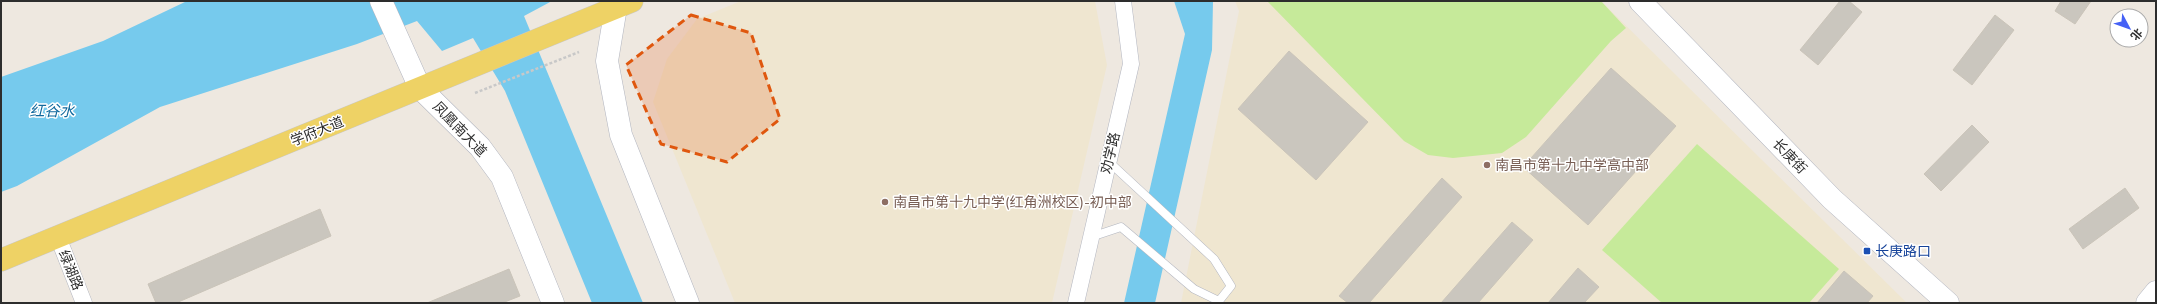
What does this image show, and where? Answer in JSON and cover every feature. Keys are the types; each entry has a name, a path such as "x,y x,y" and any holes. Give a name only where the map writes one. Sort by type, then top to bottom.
{"main road":[{"name":"凤凰南大道","path":"381,1 420,88 480,147 502,177 553,303"},
{"name":"长庚街","path":"1640,1 1832,199 1948,303"},
{"name":"学府大道","path":"1,260 476,65 621,3"},
{"path":"621,3 606,61 621,135 689,302"},
{"path":"2147,303 2156,292"}],"street":[{"name":"劝学路","path":"1076,303 1091,237 1113,165 1130,64 1123,1"},
{"name":"绿湖路","path":"58,237 84,303"}],"lane":[{"path":"1091,237 1121,227 1194,289 1219,301 1231,286 1214,259 1113,165"}],"path":[{"path":"475,93 578,52"}],"highlighted area":[{"path":"691,15 751,33 780,119 727,162 661,144 626,65"}],"shaded area":[{"name":"南昌市第十九中学(红角洲校区)-初中部","path":"741,1 1095,1 1107,65 1052,303 735,303 653,102 667,59 697,19"},
{"name":"南昌市第十九中学高中部","path":"1235,1 1601,1 1907,303 1181,303 1239,11"}],"green space":[{"path":"1267,1 1601,1 1626,28 1611,41 1526,137 1502,153 1453,158 1428,155 1404,141"},
{"path":"1697,144 1839,269 1809,303 1662,303 1602,250"}],"water":[{"name":"红谷水","path":"187,1 552,1 524,16 643,303 592,303 505,91 473,38 442,51 417,21 357,44 160,107 17,186 1,192 1,77 103,41"},
{"path":"1174,1 1213,1 1212,50 1155,303 1124,303 1185,34"}],"building":[{"path":"1840,1 1849,1 1862,12 1818,65 1800,50"},
{"path":"2061,1 2091,1 2075,24 2055,11"},
{"path":"1995,15 2014,30 1972,85 1953,70"},
{"path":"1289,51 1368,122 1316,180 1238,109"},
{"path":"1611,68 1676,126 1588,225 1523,167"},
{"path":"1972,125 1989,142 1941,191 1924,174"},
{"path":"1442,178 1462,197 1369,303 1348,303 1339,296"},
{"path":"2125,188 2139,208 2083,249 2069,229"},
{"path":"320,209 331,236 176,303 156,303 148,284"},
{"path":"1512,222 1533,240 1478,303 1441,303"},
{"path":"1578,268 1599,287 1584,303 1548,303"},
{"path":"509,269 520,296 502,303 427,303"},
{"path":"1844,271 1873,296 1867,303 1817,303"}],"place":[{"name":"南昌市第十九中学高中部","path":"1487,165"},
{"name":"南昌市第十九中学(红角洲校区)-初中部","path":"885,202"},
{"name":"长庚路口","path":"1867,251"}]}
